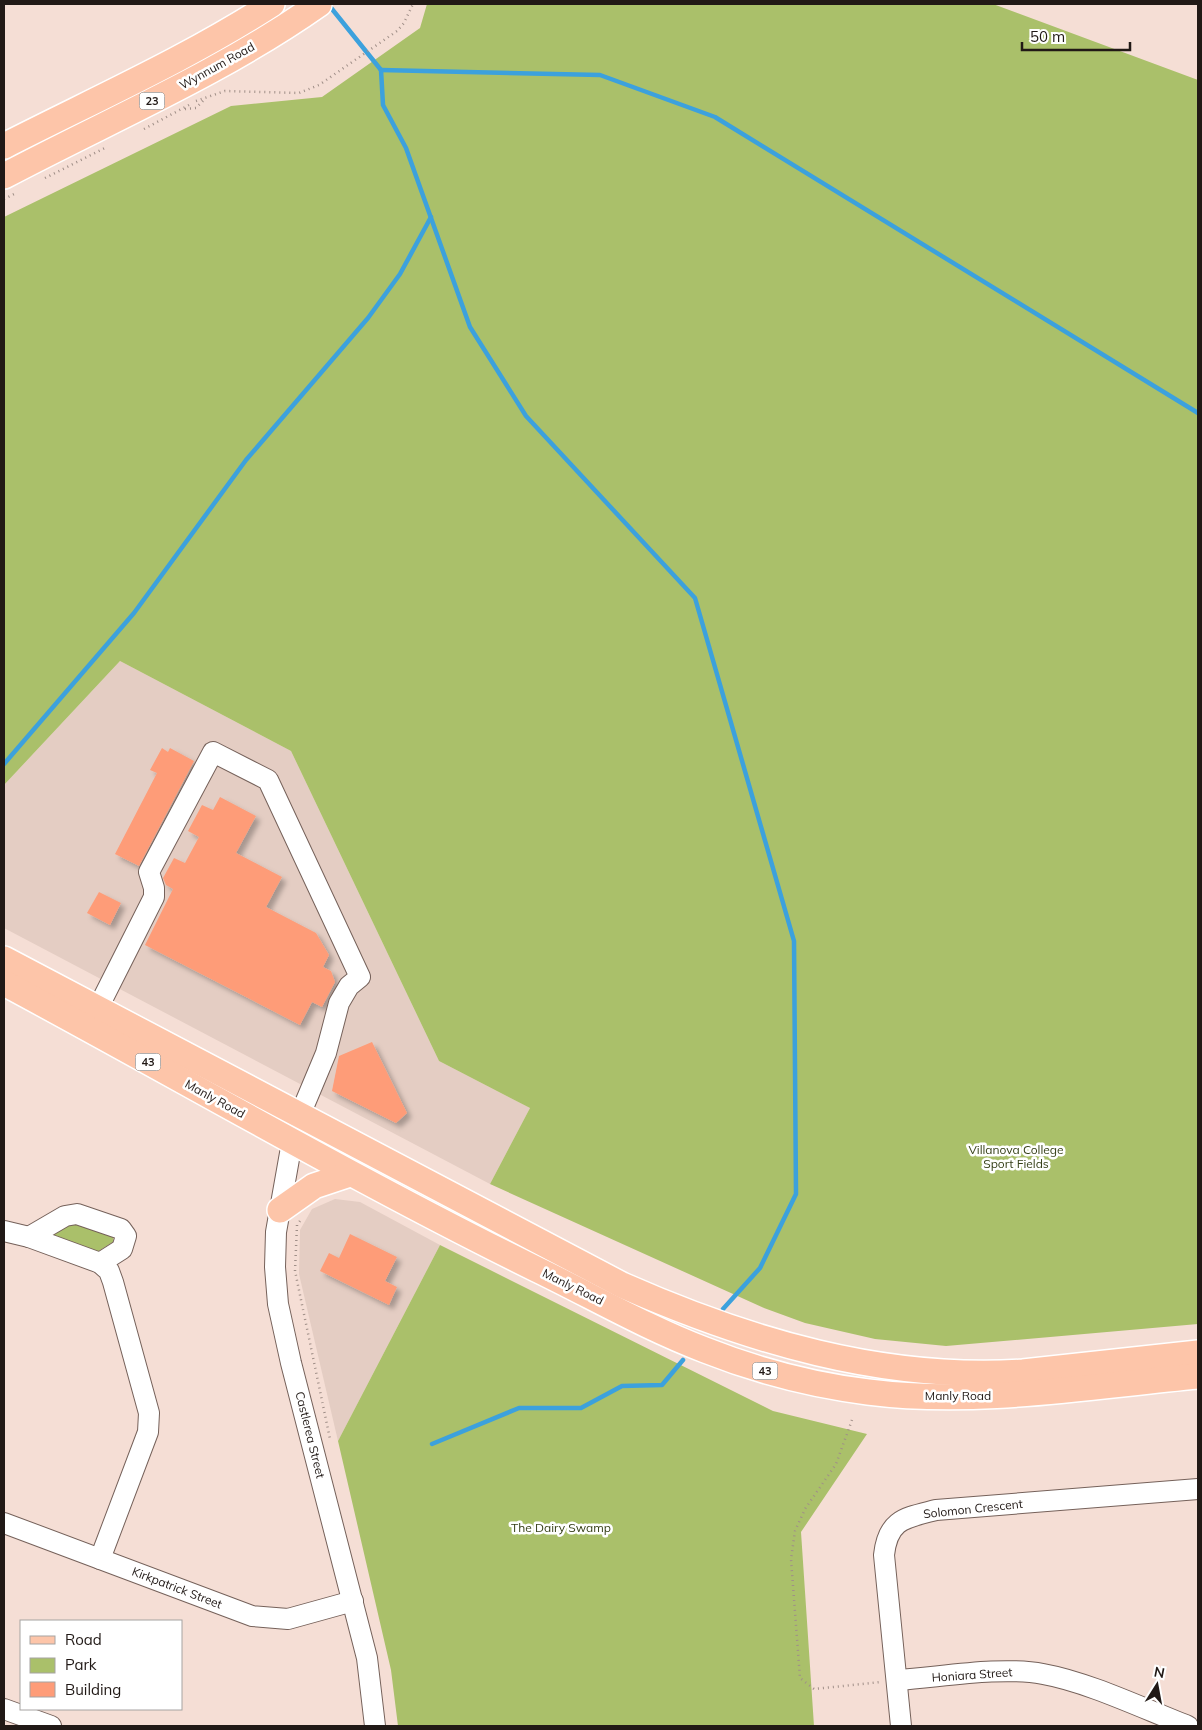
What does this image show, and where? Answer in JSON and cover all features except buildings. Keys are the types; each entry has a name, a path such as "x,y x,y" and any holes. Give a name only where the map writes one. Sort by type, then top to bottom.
{"main road":[{"name":"Wynnum Road","path":"4,146 218,38 272,4"},
{"name":"Wynnum Road","path":"12,183 212,70 296,20 319,4"},
{"name":"Manly Road","path":"4,959 622,1285 700,1318 785,1345 881,1366 920,1371 970,1373 1023,1372 1198,1353"},
{"name":"Manly Road","path":"4,983 448,1226 679,1339 731,1360 800,1380 870,1392 956,1398 1007,1396 1198,1376"},
{"path":"290,1214 314,1186 350,1174"}],"street":[{"name":"Castlerea Street","path":"98,1008 154,897 154,888 149,872 212,752 268,780 360,977 350,986 339,1003 326,1053 300,1115 292,1142 290,1214 275,1258 278,1304 291,1363 367,1658 376,1726"},
{"path":"30,1237 65,1216 77,1214 121,1229 126,1236 122,1248 100,1263"},
{"path":"4,1231 30,1237 100,1263 109,1271 113,1282 149,1412 148,1432 100,1559"},
{"name":"Solomon Crescent","path":"901,1726 898,1680 884,1555 886,1537 896,1523 907,1517 936,1510 1198,1489"},
{"name":"Kirkpatrick Street","path":"4,1523 252,1616 288,1619 353,1601"},
{"name":"Honiara Street","path":"898,1680 1015,1671 1043,1674 1071,1681 1188,1726"},
{"path":"4,1709 51,1726"}],"path":[{"path":"141,130 184,110 196,108 204,100 225,91 239,90 293,94 319,85 397,31 404,23 411,5"},
{"path":"38,182 116,143"},
{"path":"4,199 12,183"},
{"path":"290,1214 297,1225 295,1271 331,1447"},
{"path":"852,1420 836,1464 805,1509 796,1531 791,1559 800,1678 814,1689 898,1680"}],"shaded area":[{"path":"120,661 291,751 439,1061 530,1108 490,1184 4,928 4,785"},
{"path":"335,1199 360,1202 440,1245 338,1441 299,1274 300,1230 312,1209"}],"green space":[{"name":"Villanova College Sport Fields","path":"427,4 993,4 1198,80 1198,1324 946,1346 875,1339 805,1323 764,1308 490,1184 530,1108 439,1061 291,751 120,661 4,785 4,217 231,106 322,97 420,28"},
{"path":"72,1221 114,1234 113,1242 97,1252 52,1239 52,1232"},
{"name":"The Dairy Swamp","path":"440,1245 773,1411 867,1434 801,1532 814,1726 398,1726 391,1670 338,1441"}],"waterway":[{"path":"328,4 381,70"},
{"path":"381,70 383,105 406,148 470,327 526,416 695,598 794,941 796,1194 760,1268 723,1309"},
{"path":"381,70 600,75 715,117 1198,413"},
{"path":"4,764 134,613 246,460 368,318 400,274 431,217"},
{"path":"432,1444 519,1408 581,1408 622,1386 662,1385 683,1360"}]}
